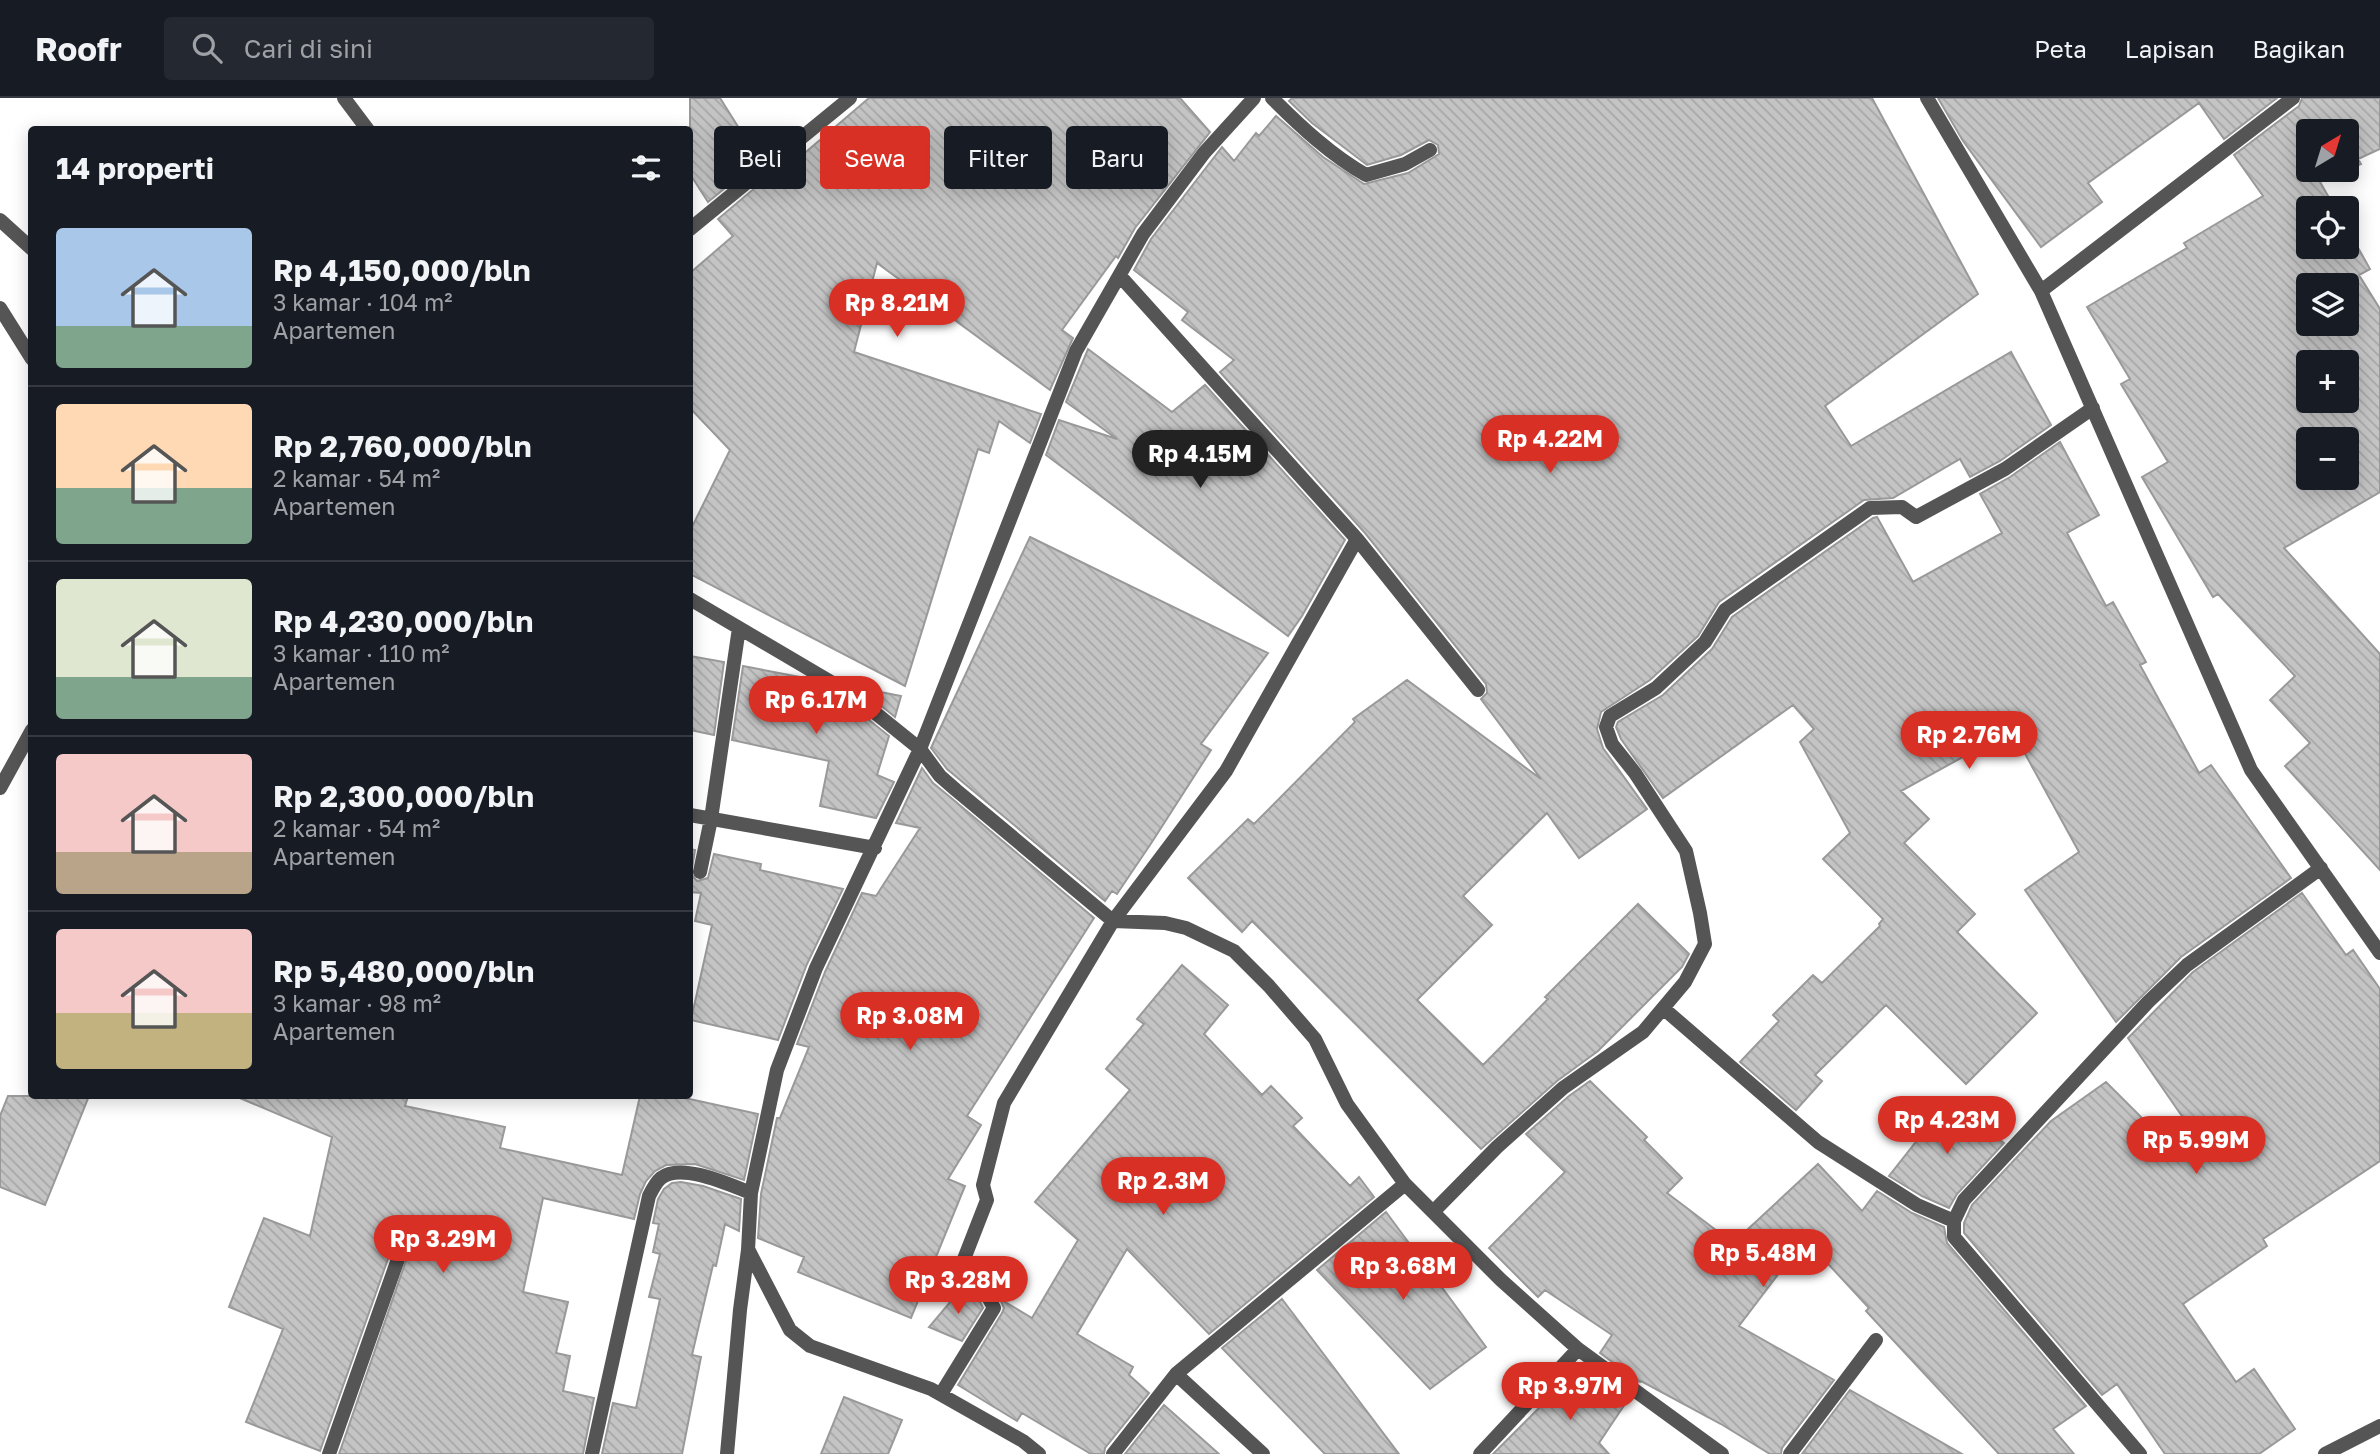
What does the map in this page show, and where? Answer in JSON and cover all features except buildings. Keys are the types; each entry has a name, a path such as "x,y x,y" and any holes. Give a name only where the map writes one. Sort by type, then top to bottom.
{"street":[{"path":"344,98 365,126"},
{"path":"693,227 850,98"},
{"path":"727,1454 748,1250 751,1193 778,1070 816,968 920,749 1076,351 1143,234 1204,153 1254,98"},
{"path":"1272,98 1345,163 1366,176 1405,164 1430,150"},
{"path":"1927,98 2041,291 2251,770 2320,868 2374,933 2380,954"},
{"path":"2041,291 2293,98"},
{"path":"0,220 28,245"},
{"path":"1121,276 1357,539 1478,690"},
{"path":"0,308 28,353"},
{"path":"1433,1212 1497,1147 1563,1088 1643,1032 1685,982 1704,944 1686,851 1635,773 1612,744 1606,727 1609,716 1656,688 1705,642 1725,610 1870,508 1902,508 1916,517 2005,469 2093,408"},
{"path":"941,1394 994,1308 992,1301 974,1288 966,1275 964,1259 987,1200 983,1185 1004,1104 1112,921 1226,771 1357,539"},
{"path":"693,601 853,695 920,749 940,776 956,790 1112,921 1165,922 1186,928 1234,951 1315,1039 1347,1104 1405,1184 1501,1280 1578,1349 1722,1454"},
{"path":"700,872 739,628"},
{"path":"0,788 28,737"},
{"path":"693,816 875,848"},
{"path":"2140,1454 1954,1237 1954,1221 1964,1200 2148,1002 2187,965 2320,868"},
{"path":"1663,1008 1818,1142 1917,1205 1954,1221"},
{"path":"592,1454 649,1196 663,1176 671,1173 700,1175 751,1193"},
{"path":"1113,1454 1176,1374 1405,1184"},
{"path":"330,1454 409,1228"},
{"path":"748,1250 790,1330 810,1346 941,1394 1023,1441 1039,1454"},
{"path":"1790,1454 1876,1340"},
{"path":"1480,1454 1578,1349"},
{"path":"1176,1374 1263,1454"},
{"path":"2325,1454 2380,1426"}]}
